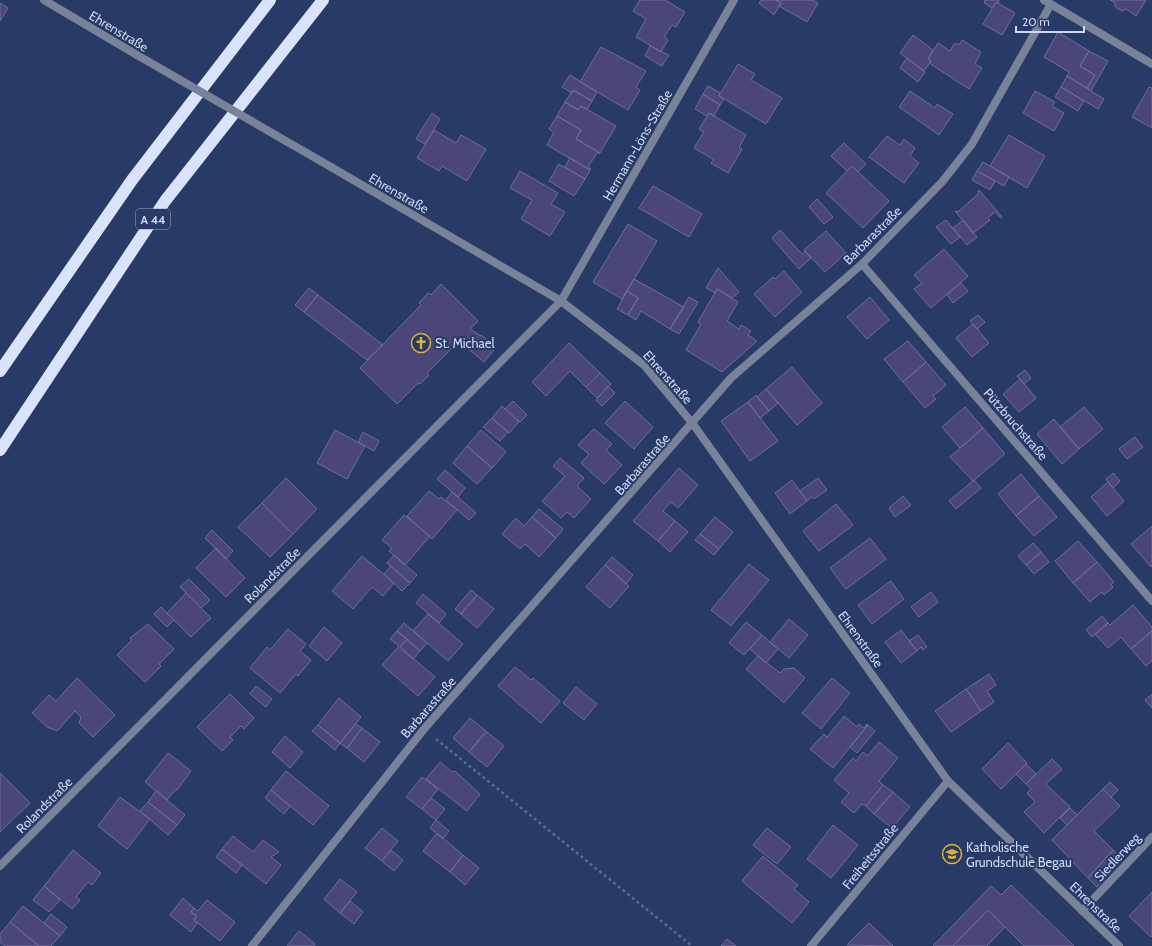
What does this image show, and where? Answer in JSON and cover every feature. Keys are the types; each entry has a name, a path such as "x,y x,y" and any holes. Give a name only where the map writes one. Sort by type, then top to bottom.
{"highway":[{"path":"0,372 132,180 270,0"},
{"name":"A 44","path":"0,450 166,201 323,0"}],"street":[{"name":"Ehrenstraße","path":"44,0 561,301 644,365 693,424 948,780 1119,946"},
{"name":"Hermann-Löns-Straße","path":"561,301 734,0"},
{"path":"1047,2 1152,64"},
{"name":"Barbarastraße","path":"252,946 424,730 693,424 731,378 862,264 942,182 972,144 1047,2"},
{"name":"Pützbruchstraße","path":"862,264 1152,601"},
{"name":"Rolandstraße","path":"0,866 561,301"},
{"name":"Freiheitsstraße","path":"811,946 948,780"},
{"name":"Siedlerweg","path":"1082,911 1152,837"}],"path":[{"path":"424,730 692,946"}],"building":[{"path":"640,0 665,0 685,12 676,27 672,25 664,37 668,40 661,52 636,37 646,19 633,11"},
{"path":"761,0 776,0 781,3 774,15 759,3"},
{"path":"776,0 813,0 818,3 807,22 779,6 781,3"},
{"path":"985,0 999,0 998,3 996,2 992,8 984,3"},
{"path":"1110,0 1146,0 1136,16 1126,9 1122,11 1115,7 1115,3"},
{"path":"996,2 1015,13 1002,35 983,24"},
{"path":"0,3 8,8 0,21"},
{"path":"1058,32 1089,51 1080,66 1095,75 1087,88 1067,76 1069,72 1044,57"},
{"path":"913,35 933,50 928,59 931,61 924,71 900,53"},
{"path":"962,40 981,52 975,64 982,68 969,89 929,63 931,61 928,59 938,43 950,51 954,44 960,44"},
{"path":"650,46 669,55 662,66 645,56"},
{"path":"601,47 646,71 636,87 640,90 628,110 580,82"},
{"path":"1089,51 1108,61 1091,91 1087,88 1095,75 1080,66"},
{"path":"907,58 925,72 918,82 900,68"},
{"path":"738,64 755,74 751,80 782,98 766,124 719,96"},
{"path":"570,75 597,92 592,101 573,90 572,93 562,87"},
{"path":"1067,76 1104,99 1098,109 1061,87"},
{"path":"708,86 720,93 719,96 724,99 720,105 703,94"},
{"path":"1061,87 1084,101 1078,111 1055,97"},
{"path":"1149,87 1152,88 1152,128 1132,117"},
{"path":"573,90 592,101 587,109 581,106 578,110 565,102"},
{"path":"910,91 935,108 937,104 953,114 939,135 899,107"},
{"path":"1035,91 1055,102 1052,106 1064,113 1054,131 1023,113"},
{"path":"703,94 720,105 714,116 709,113 707,116 695,109"},
{"path":"565,102 578,110 581,106 616,126 600,153 576,139 581,130 557,116"},
{"path":"432,113 440,119 425,144 416,139"},
{"path":"709,113 746,135 739,147 742,149 728,173 711,163 714,160 694,148 704,132 699,129"},
{"path":"557,116 581,130 576,139 600,153 597,153 588,167 591,169 590,170 547,145 554,132 549,129"},
{"path":"434,130 456,143 461,135 486,149 467,181 442,166 439,171 417,158"},
{"path":"1009,135 1045,156 1027,188 990,166"},
{"path":"887,136 900,145 904,139 915,148 910,156 919,163 904,183 869,157"},
{"path":"844,143 866,164 858,172 852,166 847,171 831,156"},
{"path":"570,158 590,170 585,179 565,167"},
{"path":"983,162 1009,177 1004,186 977,171"},
{"path":"559,164 585,179 574,196 549,181"},
{"path":"852,166 889,201 863,228 826,193"},
{"path":"520,171 558,193 551,204 565,212 550,236 521,219 532,200 510,188"},
{"path":"977,171 995,181 990,190 972,180"},
{"path":"653,186 702,214 689,237 639,208"},
{"path":"979,190 1002,217 1001,218 995,212 988,218 990,220 973,233 955,211 958,212 979,193"},
{"path":"817,199 833,217 824,224 809,207"},
{"path":"946,220 960,237 951,244 936,227"},
{"path":"963,220 977,237 967,245 953,228"},
{"path":"628,224 657,241 622,299 593,282"},
{"path":"780,230 802,254 805,251 811,258 799,269 772,238"},
{"path":"826,231 846,253 825,272 804,250"},
{"path":"944,249 968,276 931,308 914,289 922,283 914,275"},
{"path":"718,268 739,292 732,298 717,289 715,293 706,288"},
{"path":"784,271 802,292 775,317 754,294 773,277 775,279"},
{"path":"634,279 684,307 670,329 641,311 636,320 628,315 638,298 627,291"},
{"path":"961,283 968,291 953,303 947,295"},
{"name":"St. Michael","path":"441,284 478,321 470,329 481,335 496,347 484,362 459,341 427,373 429,375 420,384 418,383 397,404 360,368 421,305 419,303 428,293 431,295"},
{"path":"309,288 318,295 304,312 295,305"},
{"path":"717,289 738,302 727,321 739,329 741,325 751,331 748,335 757,341 722,372 686,350 701,324 698,322"},
{"path":"627,291 638,298 628,315 617,309"},
{"path":"318,295 383,345 367,360 304,312"},
{"path":"689,297 698,302 679,334 670,329"},
{"path":"870,297 889,320 867,339 847,317"},
{"path":"978,315 985,322 977,329 970,321"},
{"path":"973,324 989,343 972,357 956,338"},
{"path":"908,341 926,362 903,382 884,359"},
{"path":"569,343 600,373 586,387 570,371 546,396 532,382"},
{"path":"926,362 946,385 933,396 936,399 925,408 903,382"},
{"path":"792,367 822,403 797,425 766,389"},
{"path":"1025,370 1031,378 1024,384 1017,376"},
{"path":"600,373 611,384 597,398 586,387"},
{"path":"1020,379 1036,398 1019,412 1003,394"},
{"path":"608,386 615,393 602,406 596,400"},
{"path":"766,389 778,403 769,411 757,397"},
{"path":"756,395 769,411 760,418 748,402"},
{"path":"513,401 527,415 520,422 505,409"},
{"path":"625,401 653,427 634,449 605,423"},
{"path":"748,402 778,441 750,461 721,421"},
{"path":"502,406 519,422 509,433 492,418"},
{"path":"965,407 983,428 960,448 942,427"},
{"path":"1084,407 1103,429 1079,449 1060,427"},
{"path":"492,418 508,432 500,441 483,427"},
{"path":"1054,419 1079,449 1062,464 1037,434"},
{"path":"983,428 1005,454 973,481 950,457"},
{"path":"594,429 612,444 606,450 622,465 604,484 581,463 589,454 578,445"},
{"path":"335,430 365,446 347,479 317,463"},
{"path":"481,430 506,452 492,468 467,446"},
{"path":"363,432 379,441 374,451 358,442"},
{"path":"1135,437 1143,447 1127,459 1119,449"},
{"path":"467,446 492,468 477,484 453,463"},
{"path":"560,458 584,478 577,486 591,499 574,518 567,512 561,518 542,501 565,476 553,466"},
{"path":"679,468 698,485 678,508 671,502 663,511 675,521 658,541 633,521"},
{"path":"445,470 465,488 458,497 437,479"},
{"path":"1113,473 1120,481 1113,488 1106,479"},
{"path":"1021,474 1039,496 1016,516 998,494"},
{"path":"286,478 317,509 293,534 262,503"},
{"path":"818,478 827,490 814,499 812,497 807,501 800,491"},
{"path":"792,480 807,501 790,514 775,493"},
{"path":"974,480 981,488 956,509 949,501"},
{"path":"1108,482 1124,501 1107,516 1091,497"},
{"path":"429,491 439,499 441,497 457,510 432,539 407,516"},
{"path":"452,492 476,513 469,520 446,500"},
{"path":"903,496 911,505 895,517 889,508"},
{"path":"1039,496 1057,517 1034,536 1016,516"},
{"path":"262,503 293,534 270,557 238,527"},
{"path":"836,504 853,525 819,551 803,531"},
{"path":"539,509 563,529 556,538 532,517"},
{"path":"404,515 430,536 405,565 389,551 392,548 382,540"},
{"path":"532,517 556,538 539,557 525,544 520,549 502,534 516,518 524,526"},
{"path":"715,517 733,532 719,549 700,534"},
{"path":"675,521 688,532 670,552 658,541"},
{"path":"1152,526 1152,566 1151,567 1131,544"},
{"path":"212,530 233,551 226,559 205,538"},
{"path":"700,534 719,549 714,555 695,540"},
{"path":"870,538 886,559 846,589 830,568"},
{"path":"1078,541 1097,562 1073,583 1055,561"},
{"path":"1033,543 1041,552 1026,565 1018,556"},
{"path":"216,548 245,578 226,597 196,568"},
{"path":"1041,552 1049,562 1034,574 1026,565"},
{"path":"394,555 417,575 410,583 387,563"},
{"path":"362,556 394,583 383,596 372,587 353,609 332,591"},
{"path":"612,557 633,575 626,584 605,565"},
{"path":"1097,562 1114,582 1111,585 1113,587 1104,595 1102,592 1090,602 1073,583"},
{"path":"749,564 769,580 731,626 711,610"},
{"path":"605,565 629,586 610,608 586,587"},
{"path":"391,566 410,583 402,591 384,574"},
{"path":"189,579 210,600 201,608 180,587"},
{"path":"891,581 904,599 872,624 858,605"},
{"path":"471,590 477,595 461,614 455,609"},
{"path":"931,592 938,602 919,617 911,607"},
{"path":"186,593 211,618 191,637 167,613"},
{"path":"423,594 446,614 439,623 416,603"},
{"path":"477,595 494,609 477,628 461,614"},
{"path":"1133,605 1152,627 1152,631 1131,649 1121,637 1108,648 1095,634 1108,623 1110,625"},
{"path":"161,607 174,620 167,627 154,614"},
{"path":"428,614 463,644 448,661 413,631"},
{"path":"1102,616 1108,623 1092,637 1086,630"},
{"path":"789,619 808,635 789,658 770,642"},
{"path":"746,622 762,635 744,655 729,643"},
{"path":"404,623 427,643 420,651 397,631"},
{"path":"148,624 174,649 159,664 161,666 145,682 117,655 132,640 130,638"},
{"path":"324,627 342,643 327,661 309,646"},
{"path":"288,629 306,644 300,651 311,660 298,676 296,674 280,693 250,668 267,647 270,650"},
{"path":"901,630 917,651 901,663 885,642"},
{"path":"397,631 407,639 400,647 435,677 418,696 382,665 399,646 390,639"},
{"path":"1152,631 1152,661 1146,666 1131,649"},
{"path":"762,635 778,649 766,663 750,649"},
{"path":"918,635 927,647 923,650 921,647 917,651 909,641"},
{"path":"407,639 420,651 413,659 400,647"},
{"path":"758,656 780,673 784,669 794,668 805,678 784,703 746,669"},
{"path":"515,667 531,680 533,678 560,701 541,723 498,686"},
{"path":"989,674 996,685 987,691 994,702 981,711 966,689"},
{"path":"77,678 115,715 93,737 79,723 81,717 75,711 57,731 47,727 32,713 49,695 56,701"},
{"path":"832,678 850,693 821,729 802,713"},
{"path":"256,686 272,699 266,707 250,694"},
{"path":"576,687 597,704 584,720 563,703"},
{"path":"966,689 981,711 951,732 935,711"},
{"path":"230,694 254,718 244,729 241,726 230,737 233,740 222,751 197,727"},
{"path":"1152,694 1152,708 1145,700"},
{"path":"339,698 361,717 340,743 318,725"},
{"path":"844,716 857,727 859,724 864,728 867,724 868,725 833,768 810,749 824,734 827,737"},
{"path":"470,718 486,731 469,752 453,738"},
{"path":"356,724 362,728 347,748 340,743"},
{"path":"318,725 340,743 335,750 312,731"},
{"path":"868,725 875,731 857,753 850,747"},
{"path":"362,728 380,742 364,762 347,748"},
{"path":"487,732 504,746 487,767 469,752"},
{"path":"285,736 303,752 290,768 272,752"},
{"path":"879,742 898,758 879,781 883,785 866,806 862,804 854,813 841,802 849,793 834,780 853,758 856,761 863,752 868,756"},
{"path":"1008,743 1027,763 1001,789 982,769"},
{"path":"168,753 191,771 177,790 175,790 167,800 145,782"},
{"path":"1052,759 1062,769 1046,784 1070,807 1044,833 1024,812 1035,802 1027,793 1031,789 1026,784"},
{"path":"440,762 452,772 455,771 480,794 467,811 426,779"},
{"path":"1026,764 1036,774 1026,784 1016,774"},
{"path":"286,771 329,806 313,825 271,790"},
{"path":"0,773 30,803 0,832"},
{"path":"422,777 438,789 422,809 406,797"},
{"path":"1110,782 1118,790 1111,797 1103,789"},
{"path":"883,785 893,792 874,814 866,806"},
{"path":"1103,789 1120,806 1094,831 1113,850 1088,878 1052,840"},
{"path":"271,790 290,806 284,814 265,798"},
{"path":"156,791 185,815 177,825 148,802"},
{"path":"893,792 910,807 892,828 874,814"},
{"path":"120,797 150,819 127,849 98,826"},
{"path":"431,798 445,809 436,820 422,809"},
{"path":"148,802 177,825 168,835 140,811"},
{"path":"1070,808 1077,815 1067,825 1060,818"},
{"path":"436,820 449,831 443,839 430,828"},
{"path":"833,825 858,845 831,878 807,859"},
{"path":"382,828 398,841 382,861 365,848"},
{"path":"767,828 791,847 777,864 753,845"},
{"path":"437,833 463,855 450,872 423,851"},
{"path":"233,836 253,852 263,840 279,852 271,857 281,865 266,884 222,849"},
{"path":"222,849 242,865 236,873 216,857"},
{"path":"73,850 101,873 92,885 88,882 76,897 80,900 72,909 44,886"},
{"path":"391,850 403,860 394,871 382,861"},
{"path":"1113,850 1122,859 1097,887 1088,878"},
{"path":"463,855 479,868 465,885 450,872"},
{"path":"763,856 798,885 794,889 809,902 792,923 742,881"},
{"path":"340,879 357,892 340,913 324,899"},
{"path":"1011,885 1074,946 1024,946 988,910 953,946 933,946 991,886 1001,895"},
{"path":"44,886 60,900 49,912 33,900"},
{"path":"1152,892 1152,935 1151,937 1129,916"},
{"path":"183,898 194,908 191,912 197,916 194,920 197,923 191,932 170,915"},
{"path":"207,900 235,922 220,941 194,920 197,916 191,912 194,908 198,911"},
{"path":"350,901 363,912 354,924 340,913"},
{"path":"23,906 60,936 51,946 39,946 10,922"},
{"path":"988,910 1005,927 987,946 953,946"},
{"path":"51,914 67,927 60,936 44,923"},
{"path":"10,922 39,946 5,946 0,942 0,934"},
{"path":"869,923 893,946 847,945"},
{"path":"299,931 315,944 314,946 287,946"},
{"path":"727,939 736,946 721,946"}],"place":[{"name":"St. Michael","path":"421,343"},
{"name":"Katholische Grundschule Begau","path":"952,854"}]}
